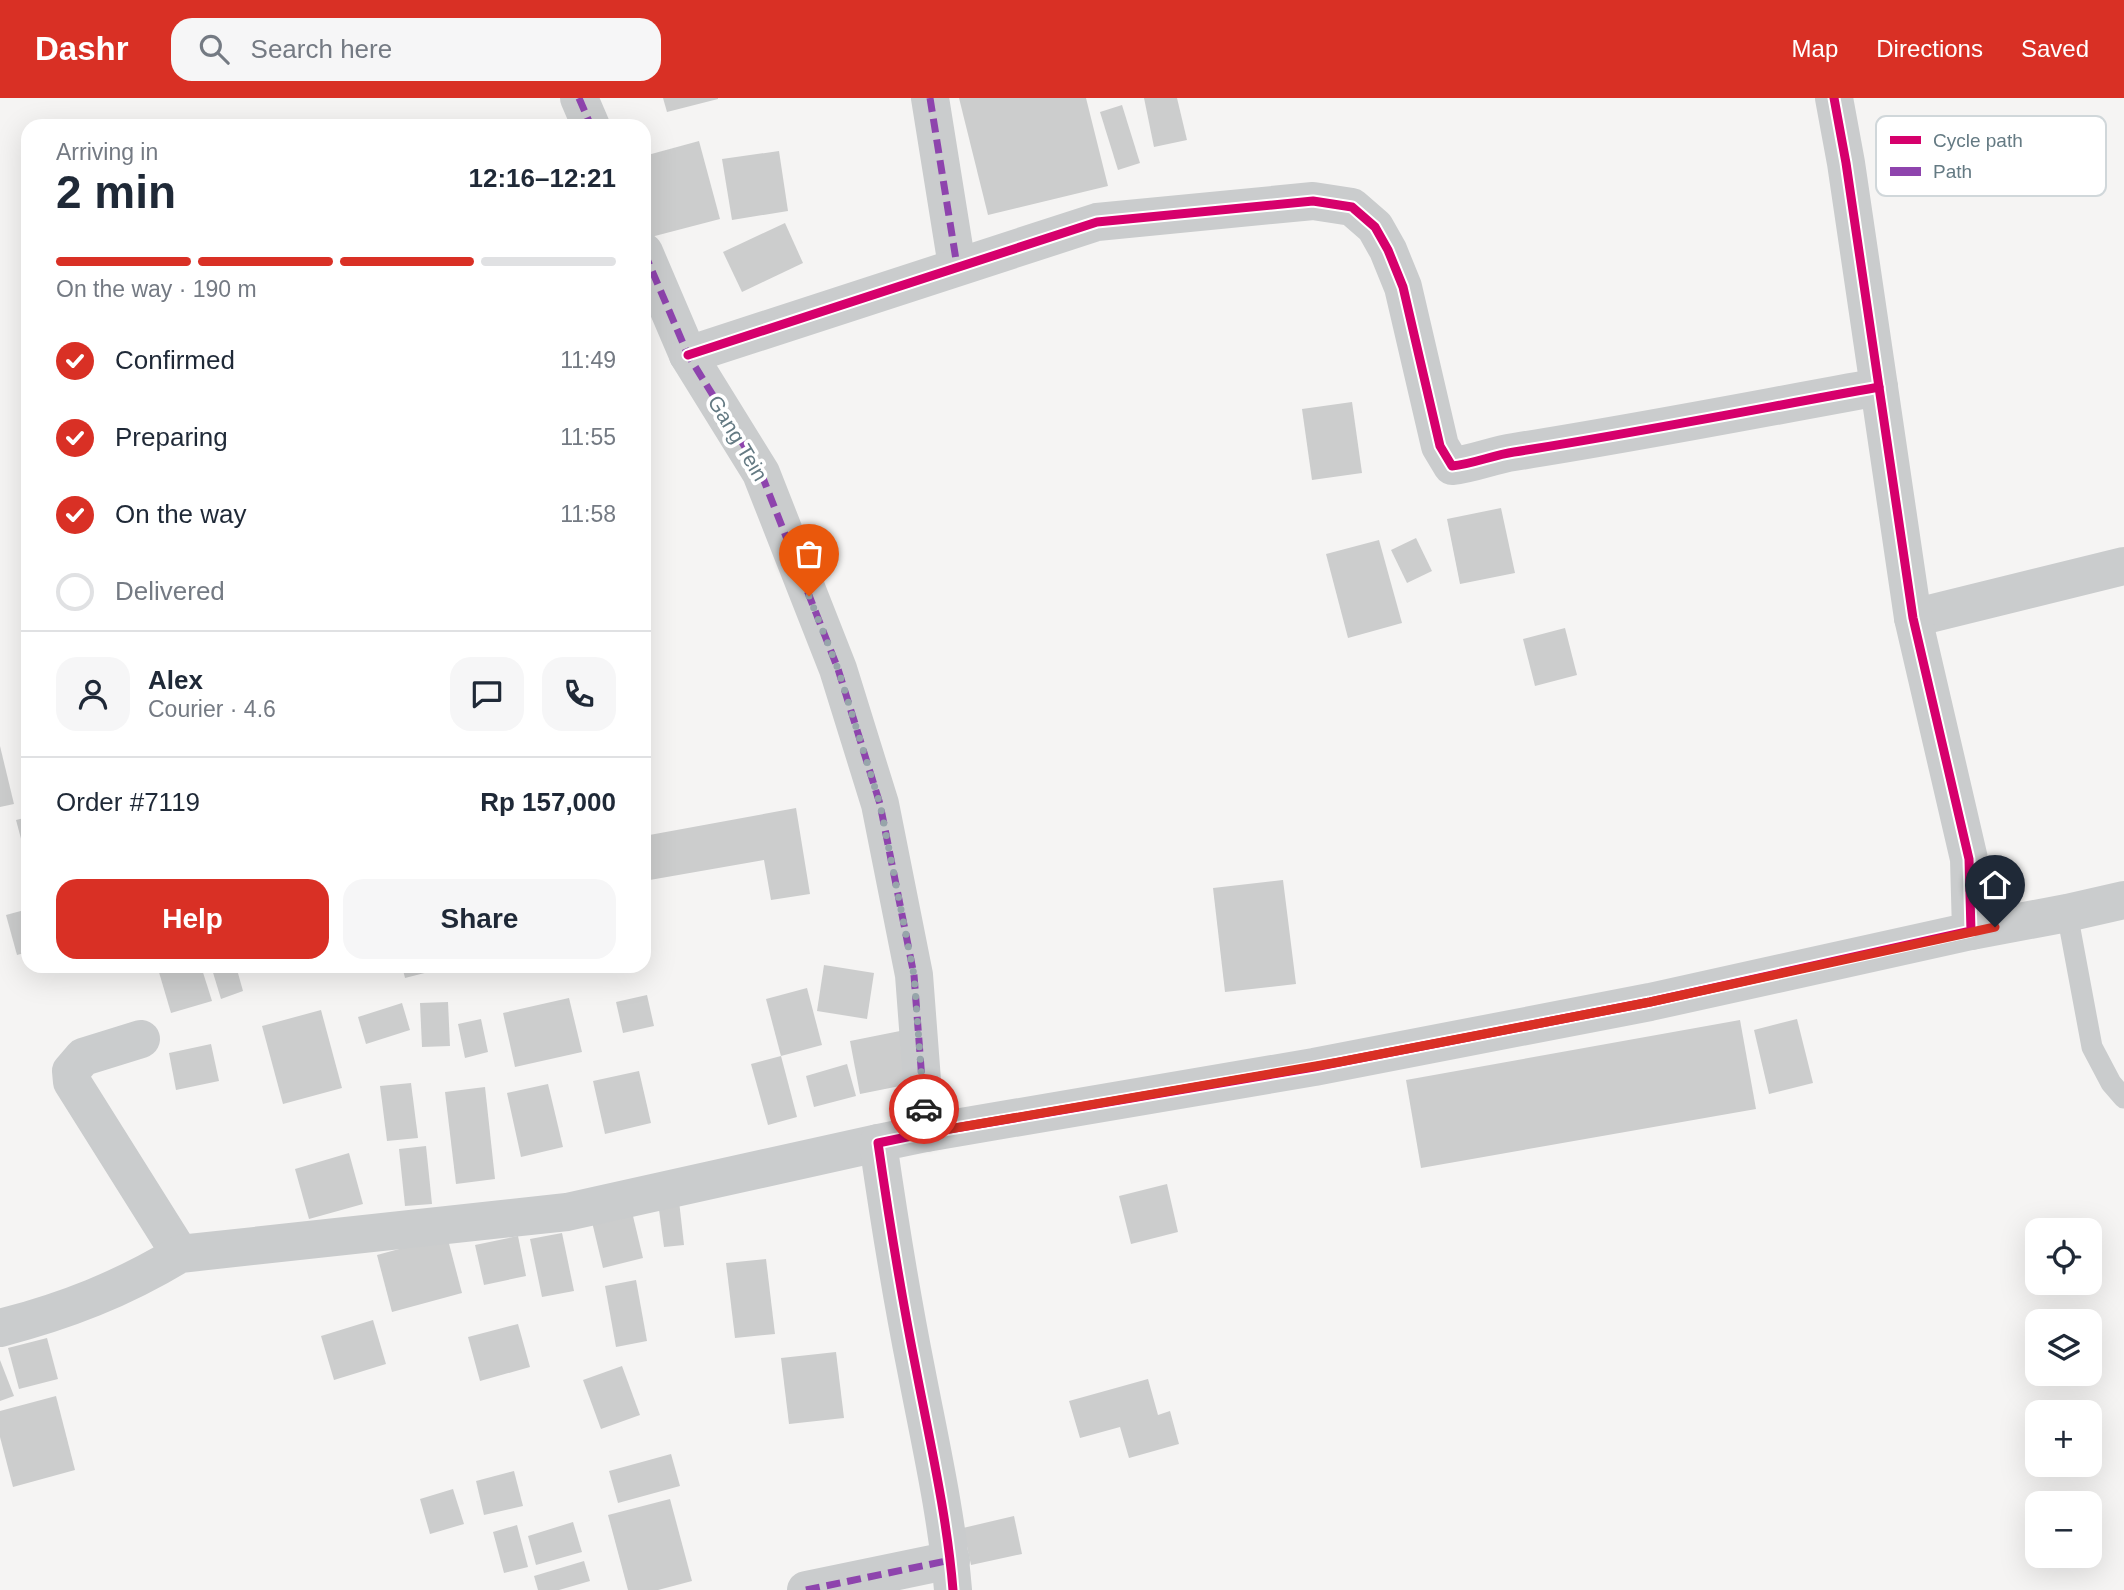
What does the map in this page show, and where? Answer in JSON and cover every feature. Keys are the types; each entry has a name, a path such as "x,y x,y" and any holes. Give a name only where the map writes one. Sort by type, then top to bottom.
{"street":[{"path":"579,98 588,119"},
{"path":"930,98 957,267"},
{"path":"1834,98 1846,163 1913,618 1969,859 1971,931"},
{"path":"688,355 1097,222 1313,201 1352,207 1375,227 1388,250 1403,287 1440,446 1451,466 1468,464 1500,454 1602,439 1879,387"},
{"name":"Gang Tein","path":"651,268 688,355 761,473 838,669 880,804 914,975 926,1133"},
{"path":"1913,618 2124,566"},
{"path":"0,1328 55,1314 144,1275 180,1254 567,1212 926,1133 1314,1067 1609,1010 2124,900"},
{"path":"141,1039 83,1057 71,1071 72,1082 180,1254"},
{"path":"806,1590 952,1575 896,1266 878,1143"}],"lane":[{"path":"2067,913 2092,1047 2110,1083 2124,1098"}],"building":[{"path":"663,98 718,98 718,99 667,112"},
{"path":"959,98 1086,98 1108,186 988,215"},
{"path":"1144,98 1177,98 1187,140 1154,147"},
{"path":"1122,105 1140,163 1118,170 1100,112"},
{"path":"699,141 720,219 651,237 651,154"},
{"path":"779,151 788,211 732,220 722,159"},
{"path":"785,223 803,263 742,292 723,252"},
{"path":"1352,402 1362,473 1312,480 1302,409"},
{"path":"1501,508 1515,573 1460,584 1447,519"},
{"path":"1416,538 1432,571 1407,583 1391,550"},
{"path":"1379,540 1402,623 1348,638 1326,554"},
{"path":"1565,628 1577,675 1535,686 1523,639"},
{"path":"0,746 14,804 0,807"},
{"path":"796,808 810,894 771,900 764,860 651,880 651,835"},
{"path":"21,819 21,839 16,820"},
{"path":"1283,880 1296,984 1225,992 1213,888"},
{"path":"21,911 21,954 17,955 6,915"},
{"path":"824,965 874,973 867,1019 817,1011"},
{"path":"159,973 203,973 212,1001 171,1013"},
{"path":"213,973 238,973 243,991 221,999"},
{"path":"404,973 425,973 405,978"},
{"path":"807,988 822,1045 781,1056 766,999"},
{"path":"647,995 654,1026 623,1033 616,1002"},
{"path":"569,998 582,1052 515,1067 503,1013"},
{"path":"448,1002 450,1046 422,1047 420,1003"},
{"path":"402,1003 410,1030 366,1044 358,1017"},
{"path":"321,1010 342,1088 283,1104 262,1026"},
{"path":"481,1019 488,1052 465,1058 458,1024"},
{"path":"1797,1019 1813,1083 1769,1094 1754,1030"},
{"path":"1740,1020 1756,1109 1421,1168 1406,1080"},
{"path":"905,1030 915,1083 860,1094 850,1041"},
{"path":"211,1044 219,1081 176,1090 169,1053"},
{"path":"781,1056 797,1117 768,1125 751,1064"},
{"path":"847,1064 856,1096 814,1107 806,1076"},
{"path":"639,1071 651,1123 605,1134 593,1081"},
{"path":"411,1083 418,1138 387,1141 380,1086"},
{"path":"548,1084 563,1147 521,1157 507,1093"},
{"path":"485,1087 495,1179 456,1184 445,1092"},
{"path":"426,1146 432,1204 405,1206 399,1149"},
{"path":"349,1153 363,1204 309,1219 295,1169"},
{"path":"1167,1184 1178,1232 1131,1244 1119,1196"},
{"path":"678,1192 684,1245 664,1247 657,1195"},
{"path":"632,1212 643,1258 603,1268 592,1222"},
{"path":"562,1233 574,1291 542,1297 530,1239"},
{"path":"447,1236 462,1293 392,1312 377,1255"},
{"path":"518,1236 526,1276 484,1285 475,1245"},
{"path":"766,1259 775,1334 735,1338 726,1263"},
{"path":"636,1280 647,1341 616,1347 605,1286"},
{"path":"373,1320 386,1364 334,1380 321,1336"},
{"path":"518,1324 530,1367 480,1381 468,1337"},
{"path":"47,1338 58,1379 19,1389 8,1348"},
{"path":"836,1352 844,1418 789,1424 781,1358"},
{"path":"0,1360 14,1396 0,1401"},
{"path":"622,1366 640,1415 601,1429 583,1380"},
{"path":"1148,1379 1158,1415 1170,1411 1179,1444 1129,1458 1120,1427 1080,1438 1069,1401"},
{"path":"56,1396 75,1470 13,1487 0,1437 0,1411"},
{"path":"671,1454 680,1486 618,1503 609,1471"},
{"path":"514,1471 523,1506 484,1515 476,1481"},
{"path":"453,1489 464,1524 430,1534 420,1499"},
{"path":"670,1499 692,1581 658,1590 628,1590 608,1515"},
{"path":"1014,1516 1022,1554 971,1565 963,1528"},
{"path":"573,1522 582,1552 536,1565 528,1536"},
{"path":"517,1525 528,1567 504,1573 493,1532"},
{"path":"584,1561 590,1581 559,1590 538,1590 534,1576"}],"marked path":[{"path":"579,98 588,119"},
{"path":"930,98 957,266"},
{"path":"651,268 688,355 761,473 838,669 880,804 914,975 926,1133"},
{"path":"806,1590 951,1560"}],"cycle path":[{"path":"953,1590 942,1507 900,1285 878,1143 1314,1067 1650,1002 1971,931 1969,859 1913,618 1846,163 1834,98"},
{"path":"688,355 1097,222 1313,201 1352,207 1375,227 1388,250 1403,287 1440,446 1452,466 1506,453 1879,387"}],"way so far":[{"path":"809,596 838,669 880,804 914,975 924,1109"}],"route":[{"path":"924,1109 926,1133 1339,1062 1650,1002 1995,927"}]}
